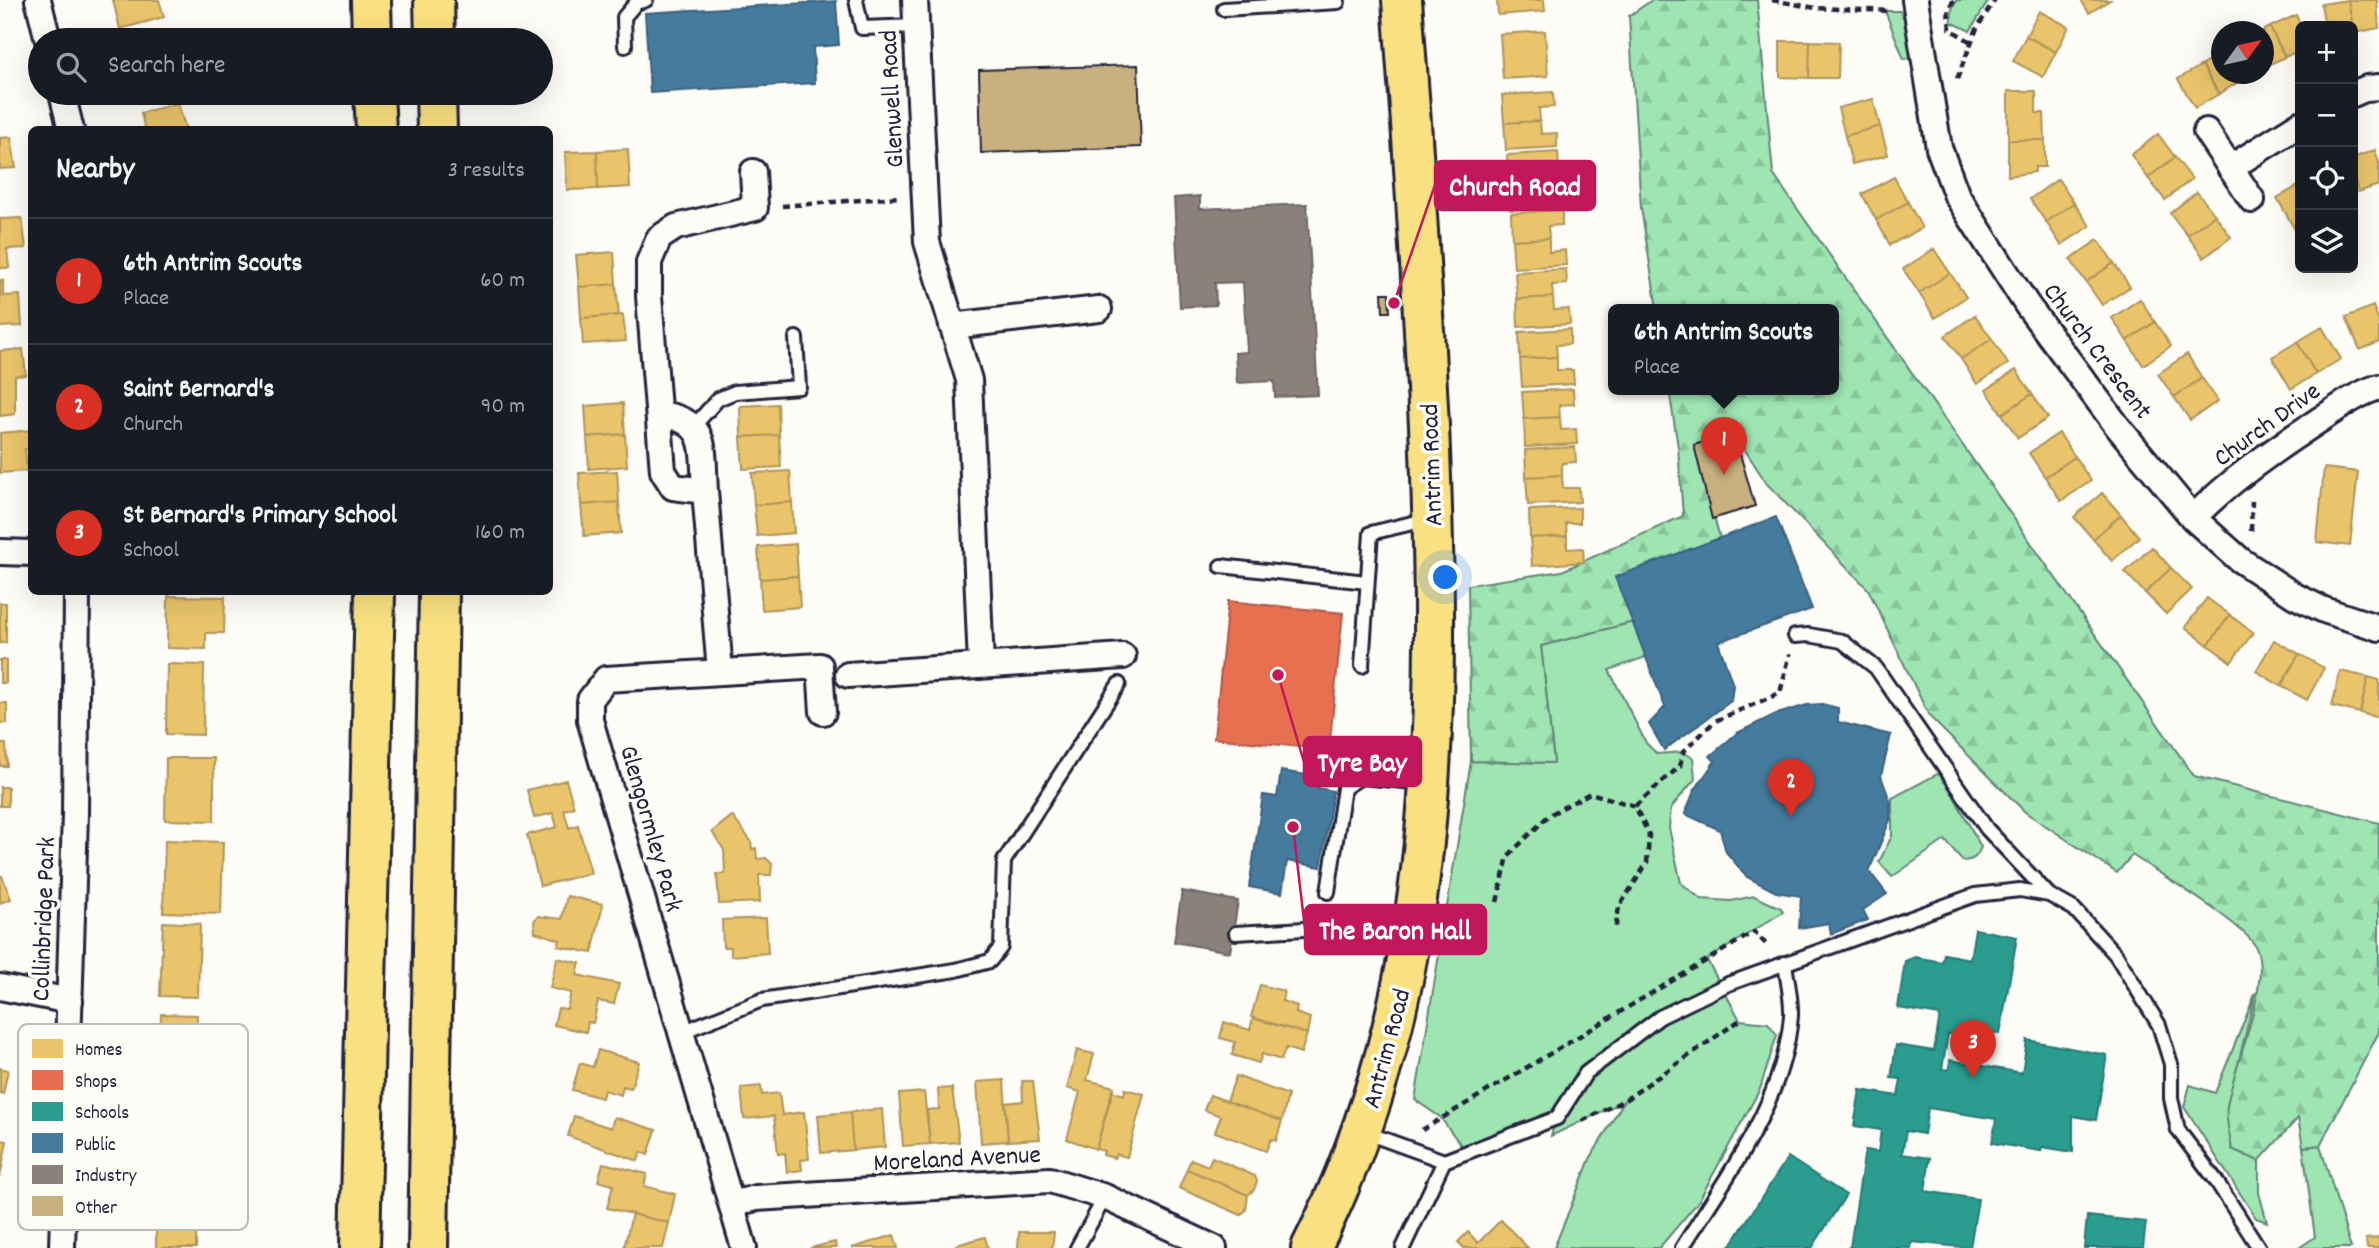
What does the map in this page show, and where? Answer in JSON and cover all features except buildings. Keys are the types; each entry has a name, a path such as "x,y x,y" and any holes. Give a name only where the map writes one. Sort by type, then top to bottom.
{"main road":[{"path":"370,0 371,28"},
{"path":"434,0 435,28"},
{"name":"Antrim Road","path":"1311,1248 1331,1209 1361,1131 1399,1003 1426,842 1435,718 1433,518 1402,0"},
{"path":"375,105 376,126"},
{"path":"436,105 437,126"},
{"path":"360,1248 375,595"},
{"path":"428,1248 439,595"}],"street":[{"path":"38,0 45,28"},
{"name":"Glenwell Road","path":"915,0 927,242 969,380 981,666"},
{"name":"Church Crescent","path":"1916,4 1940,148 1957,196 2027,305 2118,427 2193,518 2240,561 2295,596 2324,610 2379,628"},
{"path":"2358,92 2379,87"},
{"path":"65,105 70,126"},
{"path":"2230,168 2295,127"},
{"path":"2206,131 2252,200"},
{"path":"705,491 673,487 663,471 649,296 649,262 659,238 676,228 755,208 753,172"},
{"path":"952,326 1099,309"},
{"name":"Church Drive","path":"2193,518 2213,498 2272,451 2362,392 2379,387"},
{"path":"660,414 681,417 694,425 702,446 720,672"},
{"path":"0,552 28,553"},
{"name":"Collinbridge Park","path":"69,1024 77,595"},
{"path":"848,675 1123,656"},
{"name":"Glengormley Park","path":"744,1248 590,720 590,699 606,679 820,666 823,712"},
{"path":"0,987 70,1001"},
{"name":"Moreland Avenue","path":"732,1204 756,1198 1050,1180 1105,1197 1214,1248"},
{"name":"Collinbridge Park","path":"62,1248 63,1230"}],"lane":[{"path":"625,46 624,17 636,3 646,0"},
{"path":"856,0 862,28 916,26"},
{"path":"1224,9 1253,4 1338,2"},
{"path":"694,425 718,399 735,393 799,387 796,338"},
{"path":"1362,666 1371,533 1433,518"},
{"path":"1221,566 1367,582"},
{"path":"1795,636 1809,635 1842,641 1877,668 1987,830 2049,895 2074,909 2116,955 2159,1025 2171,1064 2171,1098 2178,1130 2215,1179 2259,1248"},
{"path":"682,1032 762,1000 956,970 990,961 1001,947 1004,861 1119,684"},
{"path":"1328,892 1344,788 1361,778 1429,783"},
{"path":"1361,1131 1444,1161 1557,1118 1586,1073 1660,1017 1728,984 1975,895 2020,890 2049,895"},
{"path":"1236,933 1372,925 1413,931"},
{"path":"1682,1248 1768,1104 1784,1061 1791,1014 1785,963"},
{"path":"1403,1248 1444,1161"},
{"path":"1077,1248 1105,1197"}],"path":[{"path":"1772,0 1816,8 1884,11 1916,4 1953,2"},
{"path":"1954,88 1971,42 1995,0"},
{"path":"1953,2 1948,9 1950,29 1971,42"},
{"path":"755,208 924,195"},
{"path":"2252,499 2251,532 2261,540"},
{"path":"1635,806 1680,766 1684,752 1715,720 1780,693 1795,636"},
{"path":"1497,902 1508,856 1549,815 1590,793 1635,806 1649,835 1647,863 1619,907 1615,931"},
{"path":"1403,1146 1430,1123 1754,932 1785,963"},
{"path":"1576,1124 1625,1100 1740,1020"}],"green space":[{"path":"1652,0 1757,0 1773,174 2194,776 2379,823 2379,1032 2320,1145 2303,1147 2298,1118 2259,1161 2232,1149 2227,1106 2256,999 2259,959 2254,944 2233,923 2132,855 2117,873 2025,812 1929,716 1868,589 1767,484 1734,433 1694,445 1720,538 1616,577 1633,622 1541,646 1554,763 1471,761 1468,585 1562,571 1683,516 1678,447 1670,395 1839,395 1839,304 1656,304 1641,208 1629,16"},
{"path":"1957,0 1989,0 1970,31 1951,22 1952,9"},
{"path":"1885,11 1900,11 1906,22 1913,58 1904,59"},
{"path":"1633,622 1646,657 1609,670 1646,743 1657,754 1683,752 1693,758 1695,779 1671,808 1669,828 1681,883 1701,899 1731,901 1754,896 1781,908 1783,912 1707,960 1740,1020 1768,1023 1777,1035 1760,1089 1698,1202 1659,1248 1554,1248 1590,1159 1624,1101 1551,1136 1556,1119 1467,1153 1440,1117 1415,1100 1471,761 1554,763 1541,646"},
{"path":"1941,772 1981,847 1980,850 1972,859 1963,861 1945,840 1892,877 1879,862 1892,836 1892,798"},
{"path":"2256,992 2227,1108 2232,1149 2259,1161 2259,1193 2267,1222 2256,1218 2184,1107 2190,1085 2215,1093"},
{"path":"2320,1145 2351,1248 2299,1248 2315,1237 2303,1147"}],"place":[{"name":"Church Road","path":"1394,303"},
{"name":"6th Antrim Scouts","path":"1724,475"},
{"name":"Tyre Bay","path":"1278,675"},
{"name":"Saint Bernard's","path":"1791,817"},
{"name":"The Baron Hall","path":"1293,827"},
{"name":"St Bernard's Primary School","path":"1973,1078"}]}
